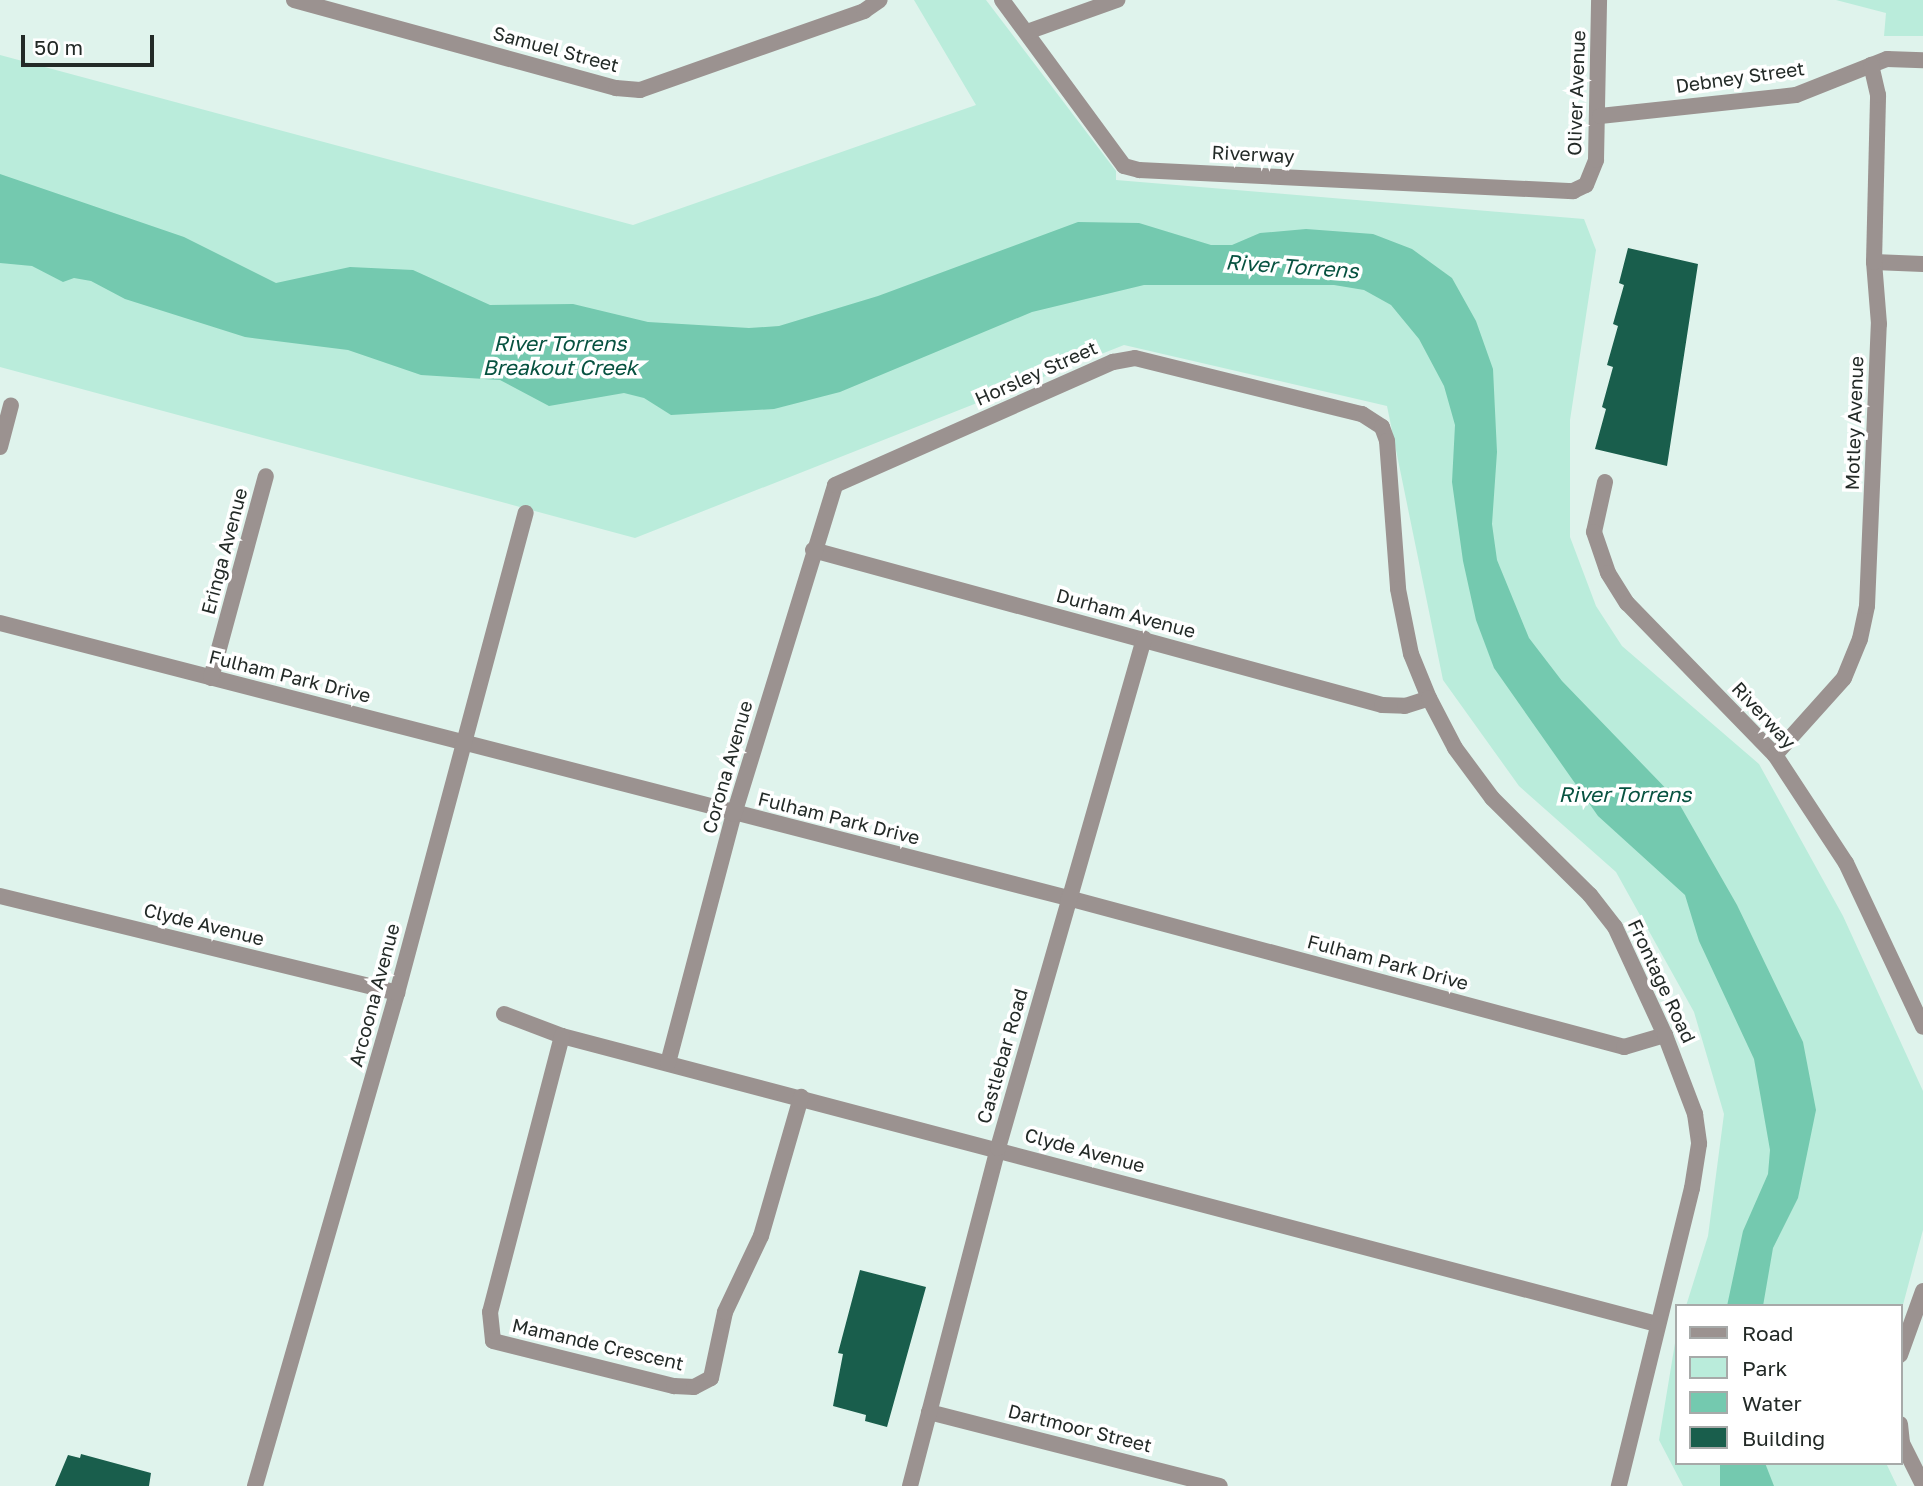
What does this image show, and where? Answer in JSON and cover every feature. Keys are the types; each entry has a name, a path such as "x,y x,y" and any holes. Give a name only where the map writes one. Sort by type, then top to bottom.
{"street":[{"name":"Samuel Street","path":"296,0 616,88 640,90 864,11 880,0"},
{"name":"Riverway","path":"1002,0 1124,166 1139,170 1573,191 1586,185"},
{"path":"1027,32 1116,0"},
{"name":"Oliver Avenue","path":"1586,185 1596,160 1600,116 1598,0"},
{"name":"Debney Street","path":"1600,116 1796,94 1887,59 1923,60"},
{"name":"Motley Avenue","path":"1775,755 1844,678 1860,639 1867,606 1879,324 1874,262 1878,95 1871,65"},
{"path":"1874,262 1923,264"},
{"name":"Horsley Street","path":"835,485 1112,362 1135,358 1362,414 1382,427"},
{"path":"0,447 11,405"},
{"name":"Frontage Road","path":"1382,427 1398,589 1411,654 1429,698 1455,748 1492,798 1590,895 1615,927 1665,1035 1695,1114 1699,1144 1619,1486"},
{"name":"Eringa Avenue","path":"211,678 266,475"},
{"name":"Riverway","path":"1605,482 1594,532 1608,573 1627,603 1775,755 1846,863 1923,1027"},
{"name":"Corona Avenue","path":"668,1063 734,814 835,485"},
{"name":"Arcoona Avenue","path":"255,1486 397,993 462,742 526,513"},
{"name":"Durham Avenue","path":"813,550 1382,705 1405,706 1429,698"},
{"name":"Fulham Park Drive","path":"0,623 1068,898 1624,1048 1665,1035"},
{"name":"Castlebar Road","path":"909,1486 1068,898 1144,639"},
{"name":"Clyde Avenue","path":"0,896 397,993"},
{"name":"Clyde Avenue","path":"504,1014 562,1036 999,1148 1657,1324"},
{"name":"Mamande Crescent","path":"562,1036 490,1312 493,1341 674,1386 694,1387 711,1378 725,1312 761,1236 801,1097"},
{"path":"1902,1350 1923,1292"},
{"name":"Dartmoor Street","path":"929,1412 1162,1478 1220,1486"},
{"path":"1902,1443 1923,1485"}],"green space":[{"path":"914,0 986,0 1116,171 1116,180 1584,219 1596,250 1570,420 1570,537 1596,606 1622,646 1759,764 1843,916 1923,1091 1923,1230 1902,1309 1902,1304 1687,1304 1708,1236 1724,1114 1694,1012 1616,872 1519,786 1443,680 1387,406 1124,345 635,538 0,367 0,55 633,225 976,105"},
{"path":"1836,0 1923,0 1923,36 1884,36 1886,13"},
{"path":"1674,1349 1674,1465 1887,1465 1897,1486 1683,1486 1659,1440"}],"water":[{"path":"0,174 184,237 276,283 350,267 413,270 490,305 573,304 648,322 749,328 779,326 878,296 1078,222 1139,223 1211,245 1232,245 1260,233 1306,229 1373,234 1412,249 1452,278 1476,321 1493,369 1497,452 1492,524 1497,560 1529,638 1562,681 1677,800 1737,905 1803,1042 1816,1110 1798,1198 1773,1248 1763,1304 1727,1304 1743,1231 1768,1174 1770,1150 1754,1059 1699,941 1685,895 1598,816 1494,668 1476,620 1463,561 1452,482 1455,425 1444,386 1419,339 1391,305 1364,290 1334,285 1144,285 1032,312 840,392 774,409 671,415 644,398 624,393 549,406 500,380 421,375 348,350 245,337 125,299 91,281 74,278 63,282 32,266 0,263"},
{"path":"1720,1465 1766,1465 1774,1486 1720,1486"}],"building":[{"path":"1628,248 1698,264 1667,466 1595,449 1606,409 1602,407 1613,367 1607,365 1618,326 1613,324 1624,285 1619,283"},
{"path":"860,1270 926,1287 887,1427 865,1421 866,1415 833,1406 843,1354 838,1353"},
{"path":"81,1454 151,1473 149,1486 55,1486 68,1455 80,1458"}],"water label":[{"name":"River Torrens","path":"1292,266"},
{"name":"River Torrens Breakout Creek","path":"560,355"},
{"name":"River Torrens","path":"1625,794"}]}
